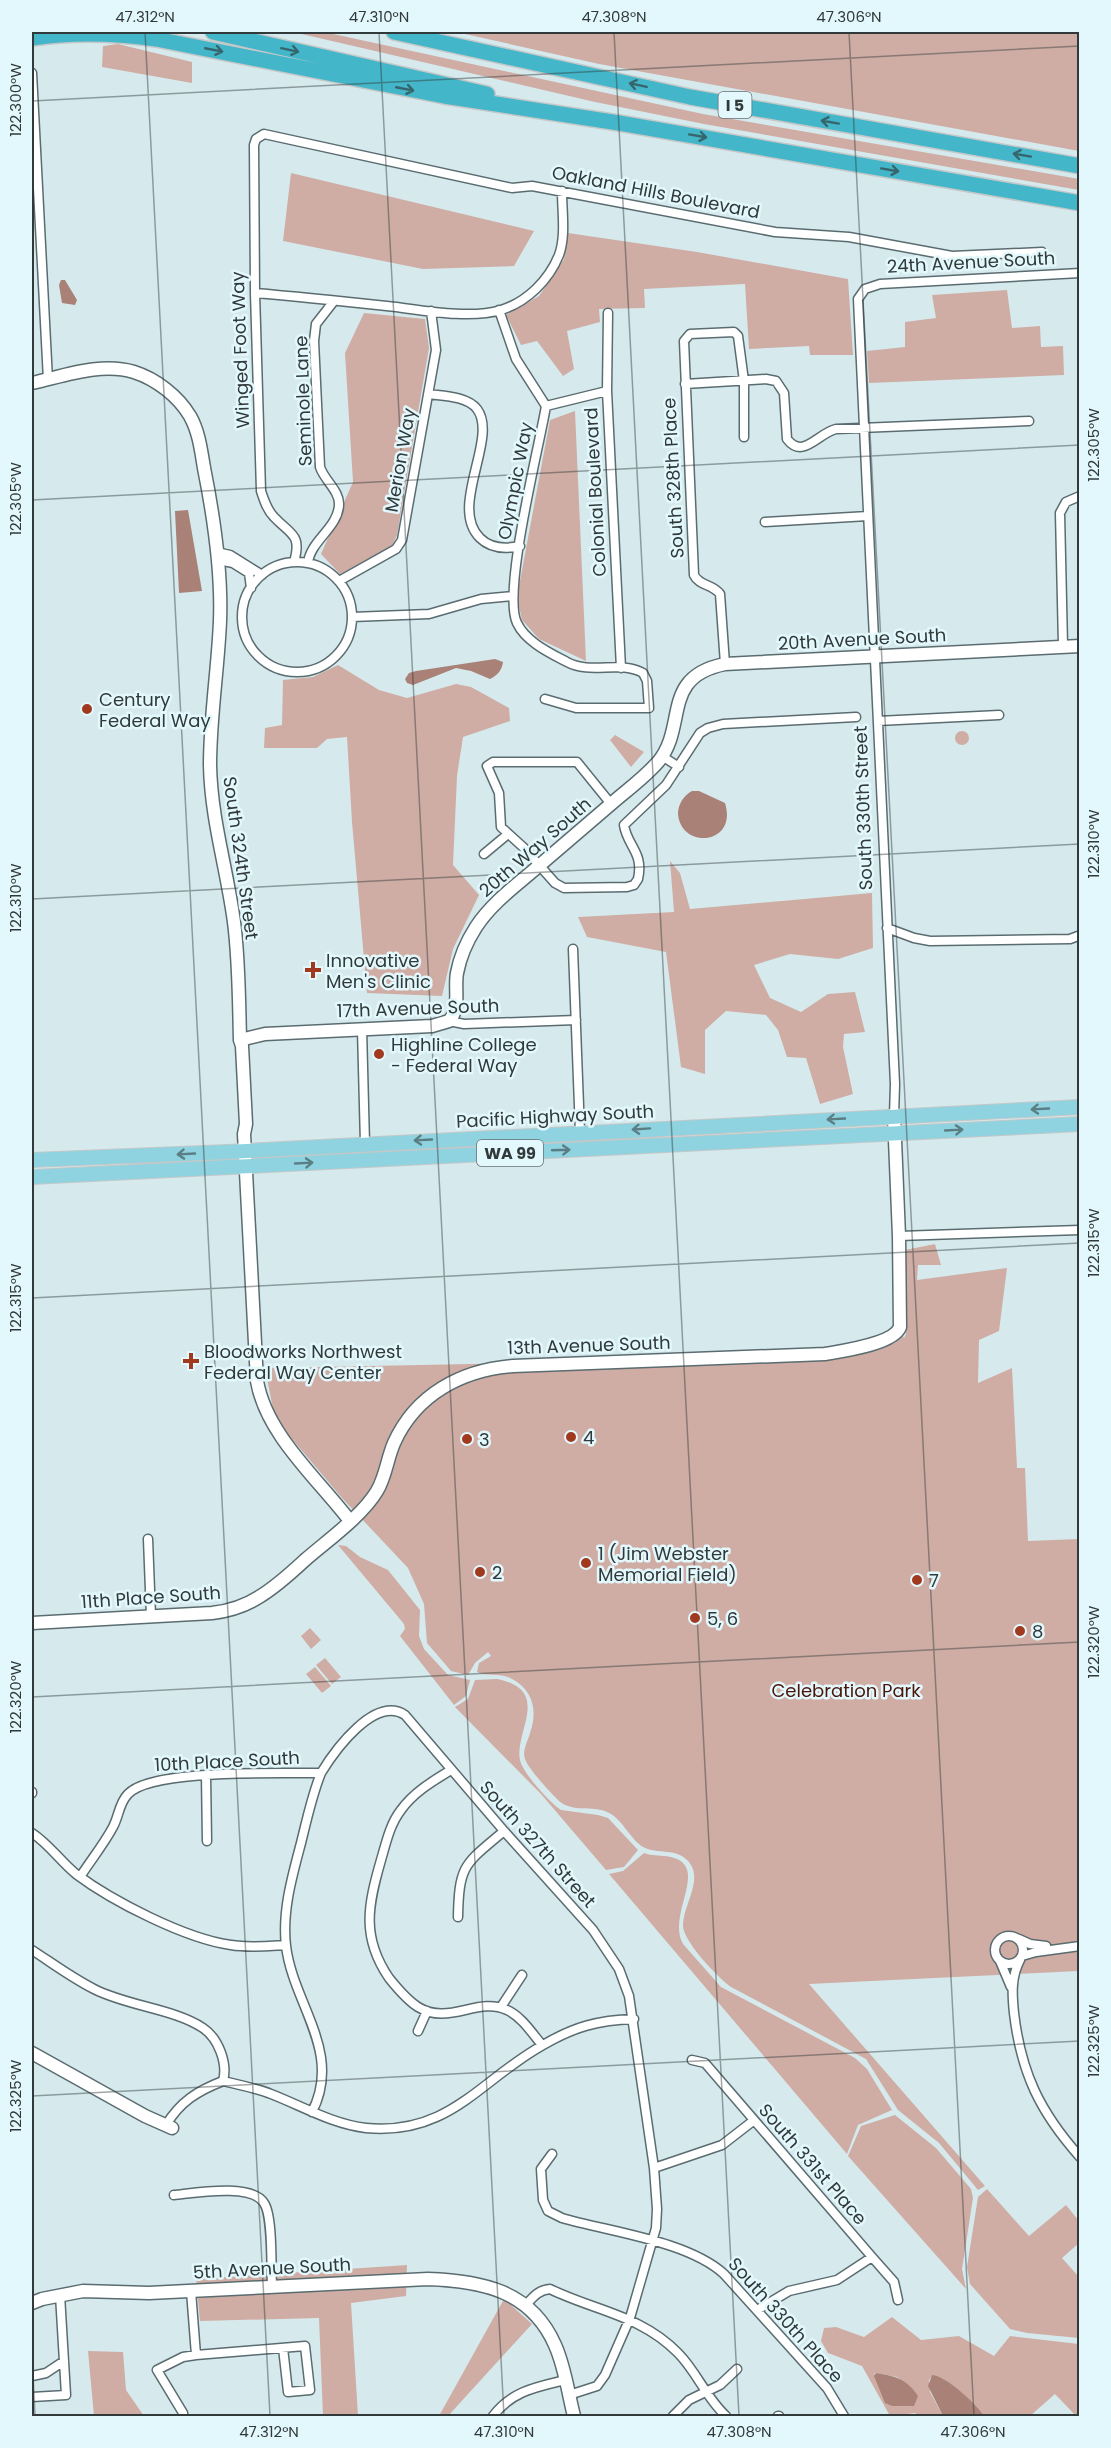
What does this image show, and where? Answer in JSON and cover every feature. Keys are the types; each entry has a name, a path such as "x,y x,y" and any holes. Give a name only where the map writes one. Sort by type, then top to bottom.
{"highway":[{"name":"I 5","path":"213,32 619,123 1080,203"},
{"name":"I 5","path":"394,32 690,97 1080,166"},
{"path":"32,38 86,33 117,33 444,96 619,123"}],"main road":[{"name":"Pacific Highway South","path":"32,1160 1080,1107"},
{"name":"Pacific Highway South","path":"32,1178 1080,1124"},
{"path":"32,1169 98,1163 115,1157"}],"street":[{"path":"32,73 35,221 48,380 32,383"},
{"name":"Oakland Hills Boulevard","path":"269,133 512,188 532,186 562,191 681,216 775,232 849,237 952,256 1042,252"},
{"name":"Winged Foot Way","path":"269,133 260,136 254,145 255,292 261,491 269,511 326,570"},
{"path":"255,292 450,313 499,310 523,300 531,293 553,267 560,254 563,238 562,191"},
{"name":"24th Avenue South","path":"865,289 874,285 892,283 1080,273"},
{"name":"South 330th Street","path":"865,289 858,299 858,323 866,429 874,656 895,1084 900,1327"},
{"name":"Seminole Lane","path":"309,553 335,517 339,506 337,496 323,476 320,467 314,341 316,324 334,301"},
{"name":"Olympic Way","path":"499,310 516,359 546,406 513,596 517,623 541,648 580,668 621,668"},
{"name":"Merion Way","path":"339,581 400,546 412,493 436,350 431,311"},
{"name":"Colonial Boulevard","path":"608,313 607,391 621,668"},
{"path":"744,437 744,381 738,336 734,332 690,334 684,341 686,384 744,381 771,380 778,383 784,395 785,435 792,445 803,447 810,445 830,430 1029,421"},
{"name":"South 324th Street","path":"48,380 87,371 109,369 134,372 165,389 186,409 198,434 218,556 220,620 210,765 216,826 234,920 240,1021 240,1040 237,1047 239,1124 244,1134 254,1345 260,1397 272,1424 350,1521"},
{"name":"South 328th Place","path":"686,384 694,575 698,581 715,588 720,594 726,664"},
{"path":"546,406 607,391"},
{"path":"429,394 468,402 475,406 480,414 481,435 469,507 471,527 483,541 491,545 502,548 520,546"},
{"path":"1063,646 1061,509 1066,502 1080,496"},
{"path":"765,522 868,516"},
{"path":"294,562 298,549 297,540"},
{"path":"308,563 309,553"},
{"path":"218,556 230,555 262,575"},
{"path":"218,556 249,573 250,588"},
{"path":"294,562 308,563 326,570 339,581 349,600 352,617 349,635 338,654 313,670 291,672 269,664 254,651 243,628 243,607 250,588 262,575 276,566 294,562"},
{"path":"352,617 429,614 482,599 513,596"},
{"name":"20th Avenue South","path":"675,717 680,697 690,683 706,670 726,664 1080,646"},
{"path":"545,699 576,708 649,708 645,674 635,669 621,668"},
{"path":"878,721 999,715"},
{"name":"20th Way South","path":"449,1021 456,1010 459,966 472,934 490,909 642,778 662,756 669,741 675,717"},
{"path":"611,804 577,762 493,762 488,765 487,770 499,794 500,826 523,847 555,884 565,889 627,887 634,885 639,875 639,858 624,825 660,792 700,733 716,725 856,717"},
{"path":"662,756 679,767"},
{"path":"484,854 508,834"},
{"path":"887,928 930,941 1070,939 1078,936"},
{"path":"573,949 580,1132"},
{"name":"17th Avenue South","path":"240,1040 261,1034 432,1026 449,1021 464,1024 576,1020"},
{"path":"240,1021 261,1034"},
{"path":"362,1029 365,1144"},
{"path":"899,1236 1080,1230"},
{"name":"13th Avenue South","path":"350,1521 377,1491 394,1444 410,1417 435,1392 465,1375 483,1369 513,1366 825,1354 892,1338 900,1327"},
{"name":"11th Place South","path":"32,1623 212,1613 247,1604 275,1587 350,1521"},
{"path":"148,1539 151,1616"},
{"name":"South 327th Street","path":"391,1710 405,1715 568,1902 609,1953 624,1981 634,2019 646,2124 654,2168"},
{"name":"10th Place South","path":"80,1876 112,1828 121,1802 130,1791 147,1782 172,1777 321,1773 336,1751 372,1716 391,1710"},
{"path":"451,1770 427,1785 408,1802 398,1815 389,1835 370,1904 370,1938 379,1960 393,1983 410,2001 426,2011 449,2014 478,2007 501,2007 514,2014 542,2045"},
{"path":"312,2112 323,2086 322,2064 316,2034 296,1984 286,1945 288,1898 310,1804 321,1773"},
{"path":"206,1775 207,1841"},
{"path":"458,1917 460,1877 472,1858 504,1831"},
{"path":"32,1833 80,1876 122,1903 208,1940 243,1946 286,1945"},
{"path":"1077,1947 1035,1946 1008,1936 998,1941 995,1951 1005,1969 1012,1990 1019,2049 1023,2062 1047,2116 1080,2157"},
{"path":"1012,1990 1014,1975 1024,1949 1019,1939"},
{"path":"1000,1961 1010,1965 1036,1952 1077,1947"},
{"path":"32,1950 94,1989 125,2002 175,2016 204,2029 214,2040 222,2055 225,2070 223,2081"},
{"path":"501,2007 522,1975"},
{"path":"418,2031 426,2011"},
{"path":"32,2052 145,2116 169,2126 182,2103 192,2095 223,2081 270,2094 339,2122 366,2128 399,2127 417,2123 459,2106 542,2045 593,2022 634,2019"},
{"name":"South 331st Place","path":"692,2060 705,2063 872,2256 894,2282 898,2300"},
{"path":"569,2395 590,2390 602,2381 630,2318 653,2242 657,2209 654,2168 722,2145 753,2121"},
{"path":"1071,2148 1080,2141"},
{"name":"South 330th Place","path":"552,2154 541,2169 543,2200 548,2211 562,2218 687,2251 705,2259 724,2274 758,2310 827,2388 844,2416"},
{"path":"174,2195 222,2191 252,2193 259,2197 265,2204 269,2219 272,2286"},
{"path":"758,2310 789,2291 837,2280 872,2256"},
{"name":"5th Avenue South","path":"32,2303 83,2291 149,2293 444,2279 486,2286 514,2297 525,2306 555,2345 574,2416"},
{"path":"525,2306 535,2294 550,2289 630,2318 661,2338 678,2353 705,2392 726,2416"},
{"path":"191,2291 196,2355"},
{"path":"32,2397 66,2395 60,2295"},
{"path":"183,2413 157,2370 183,2357 305,2346 310,2390 288,2392 283,2348"},
{"path":"32,2376 46,2373 64,2361"},
{"path":"672,2416 689,2400 720,2385 737,2369"},
{"path":"493,2416 515,2395 532,2388 565,2380"}],"green space":[{"path":"293,32 324,32 703,114 1079,179 1079,190 704,124 595,102"},
{"path":"456,32 1079,32 1079,151 599,64"},
{"path":"118,44 192,62 192,83 102,67 103,46"},
{"path":"291,173 534,231 514,266 423,269 283,241"},
{"path":"568,233 697,252 848,279 853,355 810,355 809,346 749,349 745,284 644,289 645,308 599,309 600,322 567,331 574,369 563,376 537,341 521,345 506,315 539,296 564,259"},
{"path":"1007,290 1012,328 1040,326 1041,347 1063,346 1064,375 869,383 867,351 905,347 905,322 936,318 932,295"},
{"path":"364,313 425,319 429,348 397,535 392,546 340,574 321,554 353,482 345,353"},
{"path":"575,411 586,661 539,639 522,620 517,597 550,420"},
{"path":"338,665 379,690 407,698 456,684 471,687 509,708 510,721 463,737 457,776 453,865 479,895 453,949 442,996 367,993 347,737 327,739 317,748 264,748 265,728 282,725 283,680 313,677"},
{"path":"962,731 967,733 969,738 967,743 962,745 957,743 955,738 957,733"},
{"path":"615,735 644,752 631,767 610,740"},
{"path":"670,861 680,873 690,909 872,893 873,948 838,959 790,954 754,965 770,998 801,1012 828,994 855,992 865,1032 844,1034 843,1047 853,1094 820,1104 806,1058 787,1057 778,1030 766,1015 726,1011 705,1030 705,1074 681,1067 666,952 587,937 578,917 674,912"},
{"name":"Celebration Park","path":"935,1244 941,1265 918,1265 917,1280 1007,1268 999,1331 979,1340 978,1383 1012,1368 1017,1468 1025,1468 1028,1541 1079,1539 1079,1971 809,1984 985,2186 978,2190 939,2143 898,2110 866,2059 731,1987 703,1960 685,1934 683,1927 694,1877 693,1869 684,1857 643,1847 612,1815 601,1810 564,1805 540,1781 524,1756 534,1717 529,1695 525,1689 508,1677 477,1672 479,1663 491,1656 488,1652 475,1663 468,1675 451,1671 427,1643 424,1604 408,1568 342,1498 281,1426 273,1409 265,1368 840,1357 895,1343 903,1336 904,1338 906,1334 905,1250"},
{"path":"338,1545 346,1546 360,1557 388,1570 420,1610 419,1636 424,1649 448,1675 470,1680 466,1696 454,1705 400,1636 405,1629 404,1624"},
{"path":"310,1628 321,1640 311,1649 301,1636"},
{"path":"325,1658 341,1677 332,1684 316,1665"},
{"path":"315,1667 331,1686 322,1693 306,1674"},
{"path":"497,1679 514,1684 523,1692 527,1702 520,1749 520,1760 526,1772 561,1810 608,1818 638,1850 624,1867 606,1870 541,1794 455,1707 468,1699 475,1680"},
{"path":"644,1853 673,1857 685,1865 688,1874 679,1921 679,1933 683,1944 721,1987 855,2058 867,2069 892,2110 858,2125 847,2154 609,1874 623,1871"},
{"path":"895,2115 936,2148 971,2189 973,2198 962,2269 966,2289 848,2156 861,2126"},
{"path":"987,2189 1029,2236 1066,2205 1079,2221 1079,2243 1062,2258 1079,2277 1079,2338 1010,2329 970,2284 967,2267 978,2197"},
{"path":"407,2265 406,2296 351,2303 358,2416 323,2416 319,2318 200,2321 196,2279"},
{"path":"504,2299 532,2324 448,2416 439,2416"},
{"path":"892,2317 921,2340 959,2336 994,2356 1010,2336 1079,2344 1079,2416 1076,2416 1055,2394 1030,2416 984,2416 952,2385 932,2376 929,2380 930,2392 943,2416 918,2416 915,2413 890,2416 862,2366 828,2353 821,2341 824,2328 836,2327 864,2337","holes":["874,2374 897,2377 915,2392 915,2404"]},
{"path":"88,2351 123,2352 126,2390 144,2416 94,2416"}],"shaded area":[{"path":"61,280 65,280 77,300 75,305 62,303 59,285"},
{"path":"188,510 202,591 179,593 175,511"},
{"path":"495,659 503,662 499,672 490,679 456,668 413,685 407,683 405,679 409,673 416,671"},
{"path":"692,791 699,791 725,803 727,817 724,828 717,834 708,838 698,837 688,833 681,826 678,814 680,803"},
{"path":"876,2373 895,2377 905,2382 918,2396 914,2406 892,2406 885,2403 874,2376"},
{"path":"932,2375 953,2385 984,2416 943,2416 928,2386"}],"place":[{"name":"Century Federal Way","path":"87,709"},
{"name":"Innovative Men's Clinic","path":"313,970"},
{"name":"Highline College - Federal Way","path":"379,1054"},
{"name":"Bloodworks Northwest Federal Way Center","path":"191,1361"},
{"name":"4","path":"571,1437"},
{"name":"3","path":"467,1439"},
{"name":"1 (Jim Webster Memorial Field)","path":"586,1563"},
{"name":"2","path":"480,1572"},
{"name":"7","path":"917,1580"},
{"name":"5, 6","path":"695,1618"},
{"name":"8","path":"1020,1631"}]}
